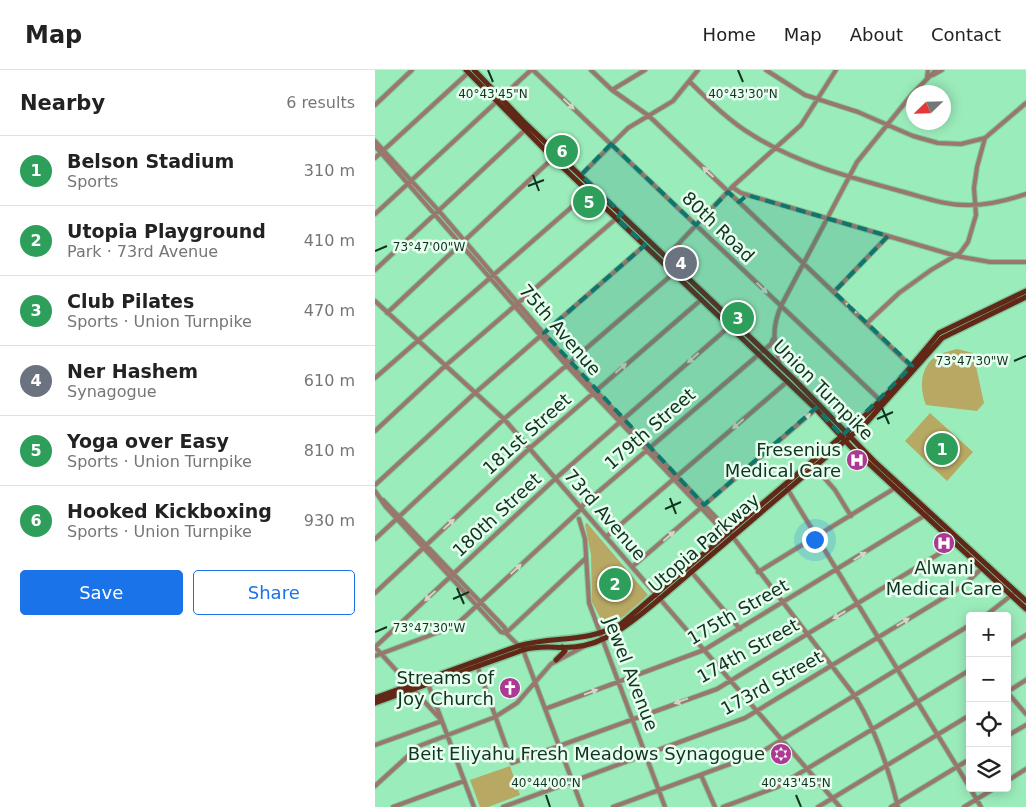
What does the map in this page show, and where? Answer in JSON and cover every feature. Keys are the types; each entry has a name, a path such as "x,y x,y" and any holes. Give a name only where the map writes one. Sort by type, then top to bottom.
{"main road":[{"name":"Union Turnpike","path":"474,70 498,100 553,158 730,326 780,366 928,514 1013,594 1026,609"},
{"name":"Union Turnpike","path":"467,71 622,214 761,352 843,438 895,488 928,514 981,569 1013,594 1026,601"},
{"name":"Utopia Parkway","path":"913,368 927,345 948,327 1026,291"},
{"name":"Utopia Parkway","path":"375,703 411,687 428,684 518,646 538,641 588,638 622,628 849,434 942,338 1026,297"},
{"name":"Utopia Parkway","path":"375,698 476,663 540,646 584,646 602,635"},
{"path":"556,660 565,651 562,646"}],"street":[{"path":"375,105 413,70"},
{"path":"375,214 532,70"},
{"name":"80th Road","path":"532,70 882,402"},
{"path":"591,70 612,90 649,116 913,368"},
{"path":"612,90 645,70"},
{"path":"581,175 628,128 673,101 691,82 699,70"},
{"path":"766,70 790,87 913,136 938,143 961,144 985,138 1026,103"},
{"path":"666,257 733,187 777,149 801,125 836,70"},
{"path":"927,78 928,70"},
{"path":"921,85 934,70"},
{"path":"927,78 942,70"},
{"path":"375,158 467,71"},
{"path":"691,82 730,119 777,149 848,177 946,203 975,205 1005,201 1026,194"},
{"path":"780,366 773,339 775,320 781,306 848,177 868,146 906,102"},
{"path":"375,270 525,130"},
{"path":"867,323 899,293 931,270 956,256 968,242 974,228 977,167 985,138"},
{"name":"75th Avenue","path":"375,141 382,152"},
{"name":"75th Avenue","path":"375,146 410,181 568,364 703,506 723,531 730,536 855,696 886,766 898,805"},
{"path":"387,312 553,158"},
{"path":"733,187 747,195 956,256 990,262 1026,262"},
{"path":"375,378 416,340 589,192"},
{"path":"739,202 747,195"},
{"path":"375,432 445,366 622,214"},
{"path":"834,292 888,236"},
{"path":"375,485 475,393 645,245"},
{"path":"375,539 504,419 674,273"},
{"name":"181st Street","path":"375,593 530,448 701,299"},
{"name":"73rd Avenue","path":"375,301 504,419 840,807"},
{"name":"180th Street","path":"375,647 556,478 730,326"},
{"name":"179th Street","path":"375,656 455,626 581,508 771,344 773,339"},
{"path":"606,538 788,381"},
{"path":"632,567 816,408"},
{"path":"812,464 835,490 851,516"},
{"path":"786,487 966,782"},
{"path":"758,572 895,488"},
{"path":"375,491 479,604 501,632 506,633 523,650 582,807"},
{"name":"175th Street","path":"545,709 704,650 928,514"},
{"name":"Jewel Avenue","path":"579,519 585,539 589,603 665,807"},
{"name":"174th Street","path":"495,716 513,763 716,689 955,544"},
{"path":"506,633 586,558"},
{"name":"173rd Street","path":"503,807 745,718 963,586 981,569"},
{"path":"689,570 740,629"},
{"path":"990,612 1013,594"},
{"path":"613,807 760,753 966,628"},
{"path":"1011,644 1026,635"},
{"path":"375,786 419,746 495,716 517,703 556,660 584,646"},
{"path":"375,647 442,721"},
{"path":"476,663 495,716"},
{"path":"723,807 777,787 966,672"},
{"path":"1011,689 1026,680"},
{"path":"428,684 474,807"},
{"path":"1011,697 1026,714"},
{"path":"818,807 966,717"},
{"path":"375,745 442,721"},
{"path":"1011,734 1026,725"},
{"path":"891,807 898,805 966,761"},
{"path":"1011,779 1026,770"},
{"path":"701,775 715,807"},
{"path":"393,807 464,781"},
{"path":"973,792 981,807"},
{"path":"964,807 988,792"}],"highlighted area":[{"path":"611,144 696,225 728,192 739,202 747,195 888,236 834,292 912,366 842,436 816,408 704,505 544,333 645,245 616,218 622,214 581,175"}],"shaded area":[{"path":"957,349 973,353 984,403 977,411 926,405 922,391 924,371 932,359 938,355"},
{"path":"930,413 973,452 947,481 905,441"},
{"path":"587,523 648,595 624,616 605,627 592,602 591,555 585,524"},
{"path":"510,766 520,795 488,807 480,807 470,780"}],"place":[{"name":"Hooked Kickboxing","path":"562,151"},
{"name":"Yoga over Easy","path":"589,202"},
{"name":"Ner Hashem","path":"681,263"},
{"name":"Club Pilates","path":"738,318"},
{"name":"Belson Stadium","path":"942,449"},
{"name":"Fresenius Medical Care","path":"857,460"},
{"name":"Alwani Medical Care","path":"944,543"},
{"name":"Utopia Playground","path":"615,584"},
{"name":"Streams of Joy Church","path":"510,688"},
{"name":"Beit Eliyahu Fresh Meadows Synagogue","path":"781,754"}]}
